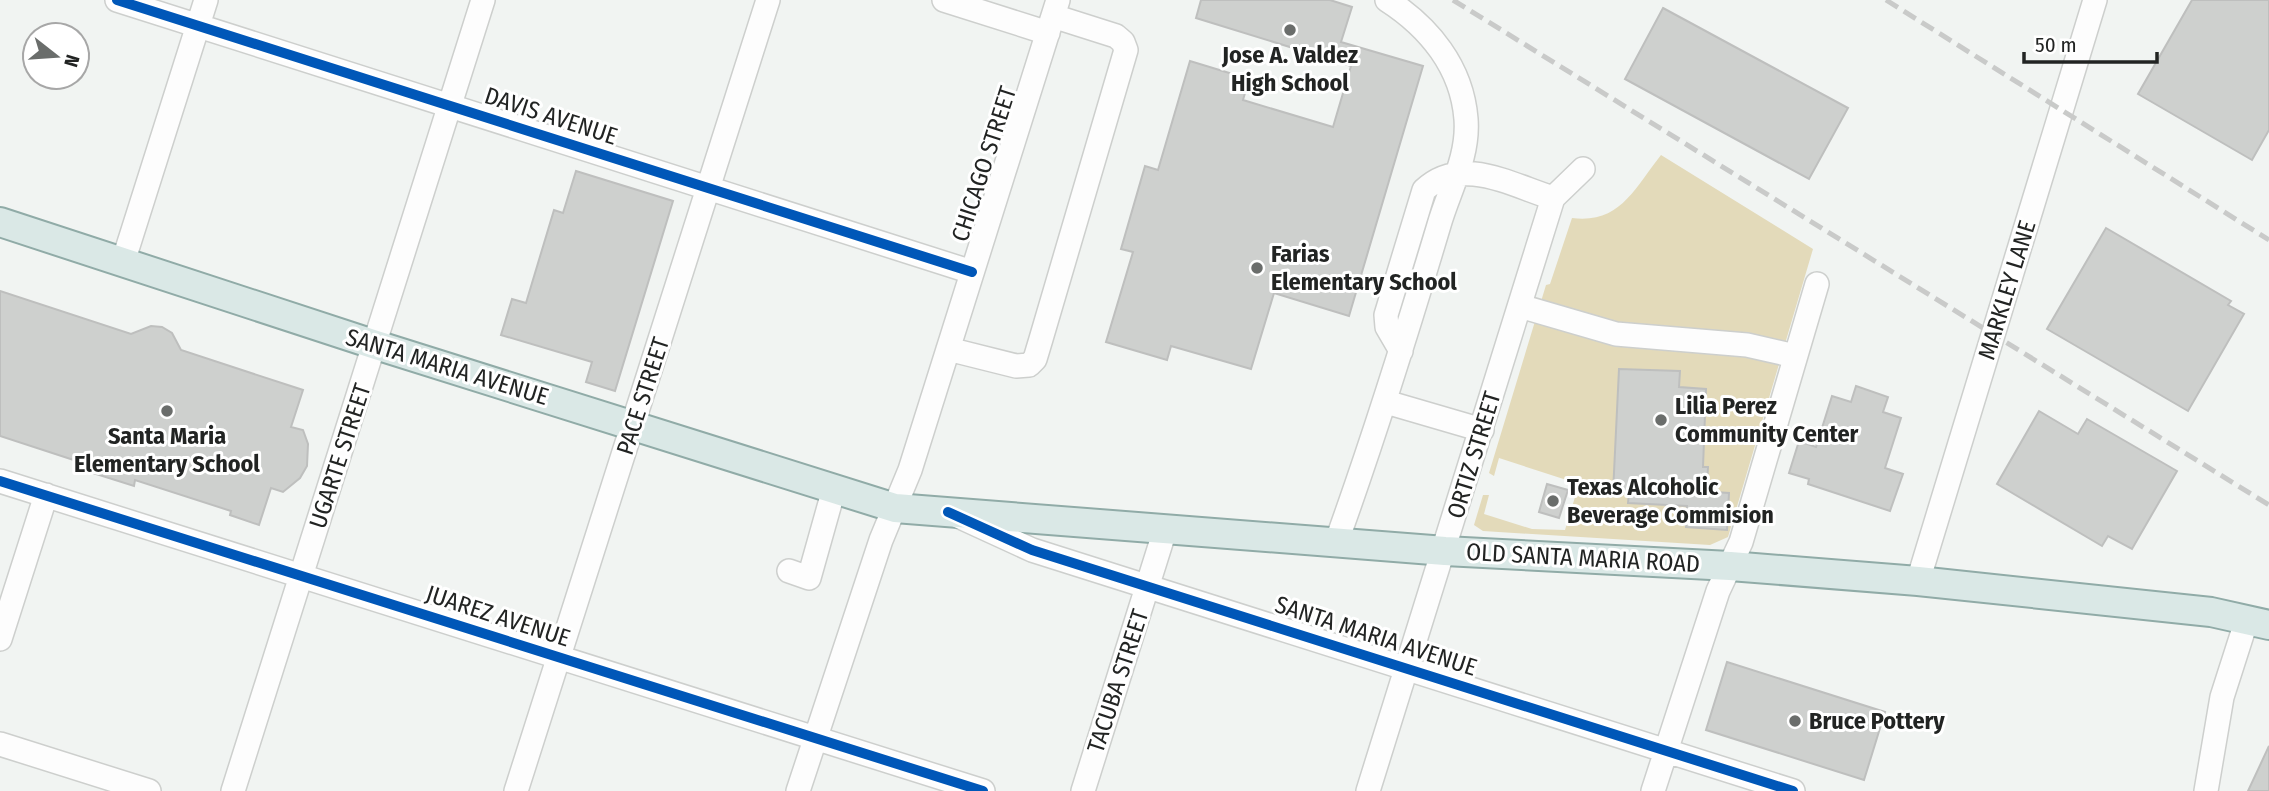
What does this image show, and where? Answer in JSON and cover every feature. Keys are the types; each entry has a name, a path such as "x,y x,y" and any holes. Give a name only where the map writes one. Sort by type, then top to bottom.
{"main road":[{"name":"SANTA MARIA AVENUE","path":"0,222 376,345 895,508"},
{"name":"OLD SANTA MARIA ROAD","path":"895,508 1445,551 1730,566 1918,581 2211,612 2258,622"}],"street":[{"name":"DAVIS AVENUE","path":"117,0 972,272"},
{"path":"123,262 206,0"},
{"name":"UGARTE STREET","path":"233,791 483,0"},
{"name":"PACE STREET","path":"516,791 768,0"},
{"path":"944,0 1053,16 1116,36 1126,50 1035,359 1029,365 1016,366 948,349"},
{"path":"1336,543 1386,402 1448,195 1467,145 1466,118 1454,73 1444,53 1419,24 1387,0"},
{"name":"MARKLEY LANE","path":"1918,581 2095,0"},
{"name":"CHICAGO STREET","path":"798,791 910,470 1053,16"},
{"name":"ORTIZ STREET","path":"1368,791 1553,198 1583,169"},
{"path":"1458,172 1500,181 1553,198"},
{"path":"1653,791 1718,591 1741,542 1817,284"},
{"path":"1520,306 1616,334 1747,345 1795,356"},
{"path":"1386,402 1482,429"},
{"name":"JUAREZ AVENUE","path":"0,481 983,791"},
{"path":"789,571 809,578 834,489"},
{"path":"0,639 46,495"},
{"name":"SANTA MARIA AVENUE","path":"948,512 1032,550 1793,791"},
{"name":"TACUBA STREET","path":"1083,791 1166,530"},
{"path":"2206,791 2222,697 2258,622"},
{"path":"0,744 149,791"}],"shaded area":[{"path":"1661,155 1813,249 1728,537 1710,545 1483,531 1474,525 1483,495 1489,495 1484,514 1532,529 1565,530 1579,484 1499,458 1494,476 1489,473 1546,285 1550,284 1572,218 1588,218 1614,210 1634,191"}],"building":[{"path":"1201,0 1330,0 1352,7 1341,42 1423,66 1349,316 1274,293 1251,369 1171,346 1167,360 1106,342 1133,252 1121,249 1145,166 1158,170 1190,61 1249,79 1243,100 1333,127 1351,66 1196,18"},
{"path":"2192,0 2269,0 2269,130 2252,160 2138,94"},
{"path":"1663,8 1848,108 1809,179 1625,79"},
{"path":"576,171 673,201 615,391 586,382 592,362 501,335 512,299 526,303 554,210 563,213"},
{"path":"2106,228 2231,301 2228,305 2244,314 2188,411 2047,329"},
{"name":"Santa Maria Elementary School","path":"0,291 131,334 151,326 162,327 172,333 181,350 303,390 291,427 303,430 308,444 307,466 300,478 283,492 271,488 259,525 230,515 231,511 135,480 134,486 90,472 92,466 0,436"},
{"name":"Lilia Perez Community Center","path":"1619,369 1680,371 1679,387 1706,389 1703,467 1708,467 1707,484 1714,492 1729,493 1727,530 1686,527 1687,506 1628,503 1629,493 1613,493"},
{"path":"1856,386 1888,397 1883,412 1901,418 1885,468 1903,474 1890,511 1808,484 1809,479 1789,473 1799,441 1816,447 1832,396 1851,402"},
{"path":"2039,411 2078,434 2087,419 2177,471 2132,549 2108,536 2102,546 1997,484"},
{"name":"Texas Alcoholic Beverage Commision","path":"1547,484 1568,490 1559,518 1539,512"},
{"name":"Bruce Pottery","path":"1727,662 1885,712 1864,780 1706,730"},
{"path":"2269,746 2269,791 2248,791"}],"railway":[{"path":"1453,0 2269,505"},
{"path":"1886,0 2269,240"}],"cycle path":[{"path":"117,0 972,272"},
{"path":"0,481 983,791"},
{"path":"948,512 1032,550 1793,791"}],"place":[{"name":"Jose A. Valdez High School","path":"1290,30"},
{"name":"Farias Elementary School","path":"1257,268"},
{"name":"Santa Maria Elementary School","path":"167,411"},
{"name":"Lilia Perez Community Center","path":"1661,420"},
{"name":"Texas Alcoholic Beverage Commision","path":"1553,501"},
{"name":"Bruce Pottery","path":"1795,721"}]}
